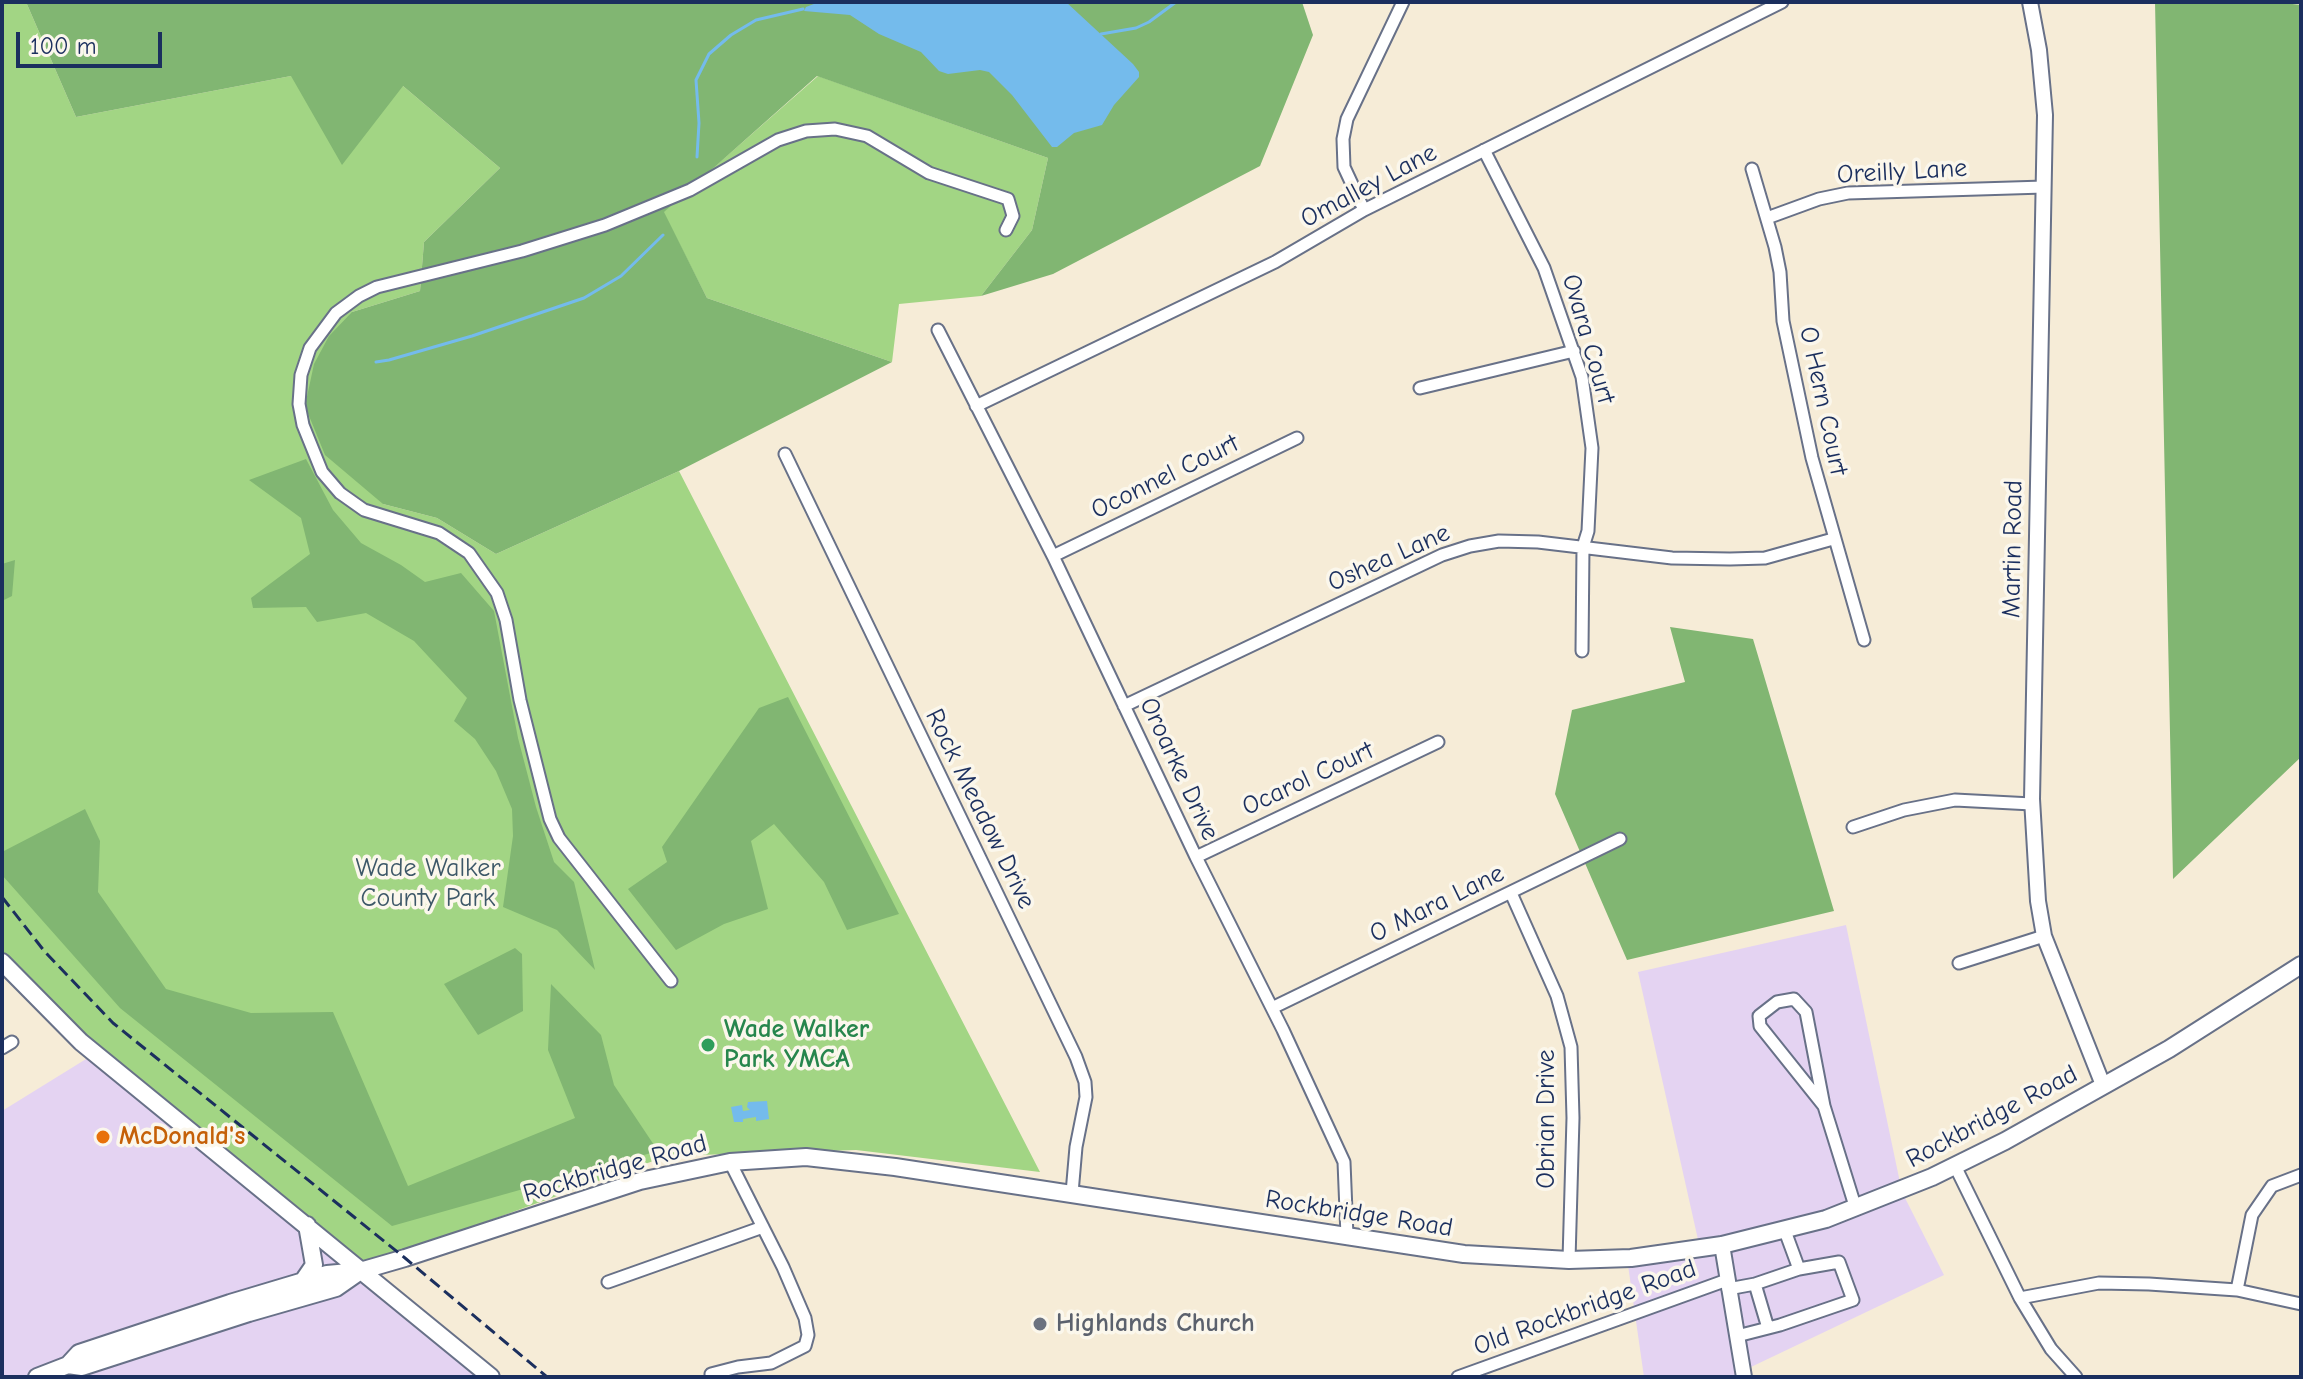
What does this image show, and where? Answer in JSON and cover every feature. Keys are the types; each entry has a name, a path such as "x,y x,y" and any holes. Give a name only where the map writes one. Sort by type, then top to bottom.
{"main road":[{"path":"2,962 81,1042 491,1377"},
{"name":"Rockbridge Road","path":"37,1377 68,1365 79,1353 190,1315 327,1274 360,1271 640,1181 730,1162 806,1157 895,1167 1464,1254 1569,1260 1631,1258 1722,1245 1785,1231 1856,1209 1955,1166 2005,1141 2212,1023 2301,965"},
{"path":"303,1281 314,1265 307,1225"},
{"name":"Rockbridge Road","path":"68,1365 82,1367 336,1288 360,1271"}],"street":[{"path":"1364,210 1344,167 1343,139 1347,119 1403,2"},
{"name":"Martin Road","path":"2030,2 2043,83 2044,187 2032,804 2038,901 2044,936 2103,1085"},
{"name":"Omalley Lane","path":"976,406 1275,262 1364,210 1775,4"},
{"path":"671,981 559,838 550,819 520,700 506,620 497,593 469,553 439,533 364,510 340,493 322,472 303,425 299,404 301,375 310,348 336,313 377,287 522,251 605,225 690,190 778,140 806,131 835,129 867,136 929,173 1008,199 1013,216 1006,230"},
{"name":"Ovara Court","path":"1484,150 1544,268 1574,351 1586,399 1592,448 1588,531 1583,547 1582,651"},
{"name":"O Hern Court","path":"1752,169 1780,272 1783,321 1796,388 1833,539 1864,640"},
{"name":"Oreilly Lane","path":"1767,218 1819,199 1848,193 2044,187"},
{"name":"Oroarke Drive","path":"938,330 1053,556 1344,1162 1347,1236"},
{"path":"1420,388 1574,351"},
{"name":"Oconnel Court","path":"1053,556 1297,438"},
{"name":"Rock Meadow Drive","path":"785,454 1076,1057 1085,1082 1086,1097 1076,1147 1072,1193"},
{"name":"Oshea Lane","path":"1124,706 1456,550 1499,541 1672,558 1765,558 1833,539"},
{"name":"Ocarol Court","path":"1196,857 1438,742"},
{"path":"1853,827 1904,810 1955,800 2032,804"},
{"name":"O Mara Lane","path":"1272,1008 1620,839"},
{"name":"Obrian Drive","path":"1511,893 1557,996 1571,1047 1573,1118 1569,1260"},
{"path":"1959,963 2044,936"},
{"path":"1824,1106 1760,1026 1759,1016 1777,1002 1794,999 1806,1012 1824,1106 1856,1209"},
{"path":"711,1374 771,1363 805,1346 808,1335 805,1318 730,1162"},
{"path":"1955,1166 2020,1298 2051,1349 2076,1377"},
{"path":"2237,1290 2252,1215 2272,1186 2301,1175"},
{"path":"608,1282 763,1227"},
{"path":"1785,1231 1799,1269"},
{"path":"1722,1245 1744,1377"},
{"name":"Old Rockbridge Road","path":"1458,1377 1727,1285 1755,1284 1799,1269 1839,1262 1853,1300 1768,1328"},
{"path":"2020,1298 2099,1283 2149,1284 2237,1290 2301,1304"},
{"path":"1737,1336 1768,1328 1755,1284"}],"shaded area":[{"path":"1846,925 1902,1192 1944,1275 1730,1377 1644,1377 1627,1258 1701,1253 1638,972"},
{"path":"99,1051 481,1377 2,1377 2,1111"}],"green space":[{"name":"Wade Walker County Park","path":"2,2 26,2 76,117 291,76 403,86 500,168 424,242 420,291 352,312 383,504 437,518 496,554 679,471 1040,1172 856,1150 667,1156 364,1266 110,1060 2,962"},
{"path":"26,2 1302,2 1313,35 1260,166 1053,274 981,296 1032,230 1048,158 817,76 664,212 707,298 892,362 679,471 496,554 437,518 383,504 325,455 305,406 314,364 329,336 352,312 420,291 424,242 500,168 403,86 342,165 291,76 76,117"},
{"path":"2155,2 2275,2 2301,5 2301,757 2173,879"},
{"path":"818,76 1048,158 1032,230 981,296 899,304 892,362 707,298 663,212"},
{"path":"306,459 333,510 361,543 425,582 461,573 494,611 518,738 536,807 554,862 574,882 595,970 557,930 503,907 513,836 512,809 496,771 475,739 454,721 467,698 414,641 366,613 317,622 306,607 253,608 251,598 310,554 301,518 249,480"},
{"path":"15,560 12,596 2,601 2,564"},
{"path":"1670,627 1753,639 1834,911 1627,960 1555,794 1572,710 1685,682"},
{"path":"788,697 899,914 847,930 824,882 774,824 751,841 768,909 724,924 676,950 628,889 667,862 662,847 759,708"},
{"path":"85,809 100,841 98,892 166,989 251,1013 333,1012 408,1186 575,1118 548,1050 551,984 601,1035 614,1085 658,1151 392,1226 120,1008 2,875 2,852"},
{"path":"515,948 522,954 523,1011 478,1035 444,984"}],"water":[{"path":"819,2 1066,2 1133,64 1139,77 1114,105 1102,125 1074,133 1057,147 1052,147 1012,95 989,72 980,70 948,74 939,71 921,52 879,34 850,15 804,11 806,7"},
{"path":"767,1101 769,1119 756,1121 756,1117 734,1122 731,1107 742,1105 743,1111 750,1110 748,1102"}],"waterway":[{"path":"1101,34 1136,28 1176,2"},
{"path":"697,157 699,123 696,80 709,54 731,35 756,20 803,9"},
{"path":"376,362 472,336 584,298 621,276 663,235"}],"railway":[{"path":"2,897 45,952 113,1023 405,1258 547,1377"}],"place":[{"name":"Wade Walker Park YMCA","path":"708,1045"},
{"name":"McDonald's","path":"103,1137"},
{"name":"Highlands Church","path":"1040,1324"}]}
